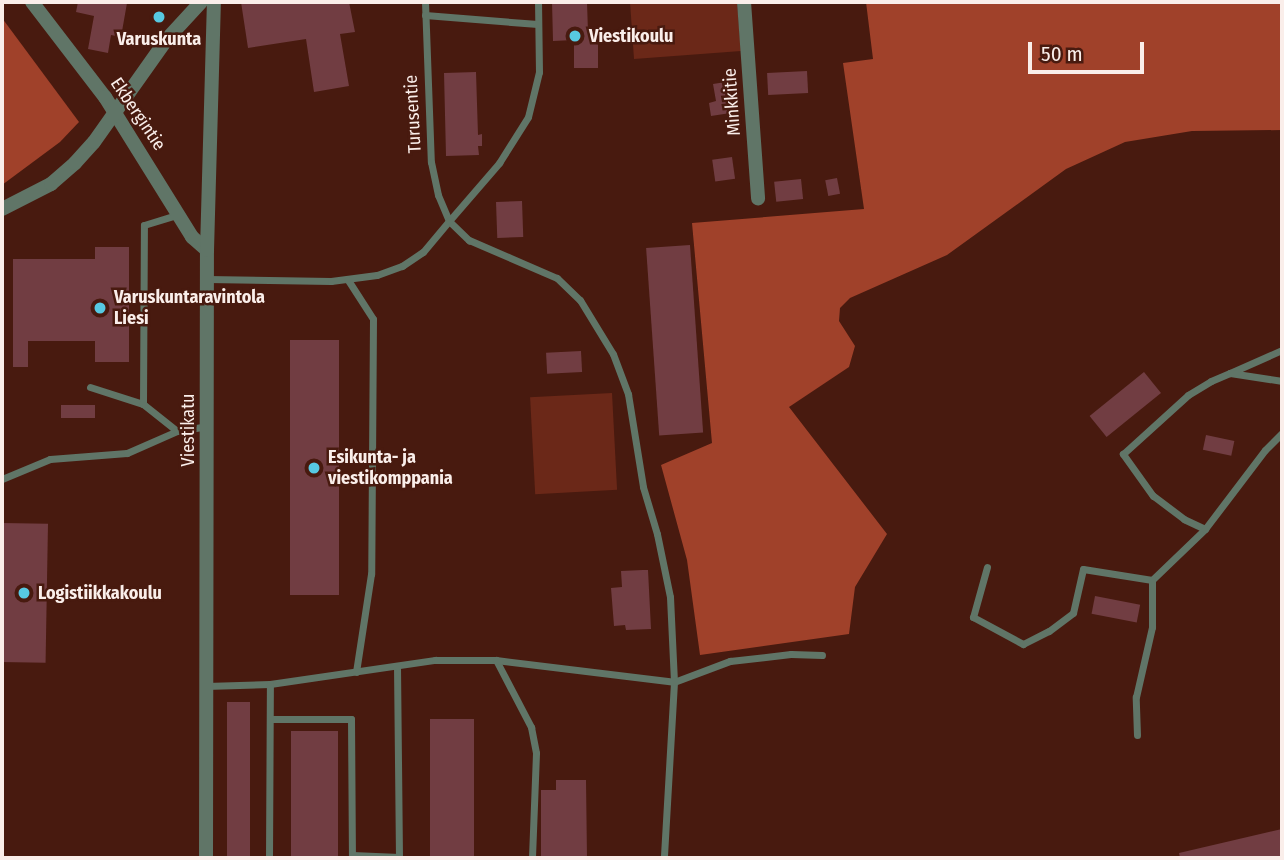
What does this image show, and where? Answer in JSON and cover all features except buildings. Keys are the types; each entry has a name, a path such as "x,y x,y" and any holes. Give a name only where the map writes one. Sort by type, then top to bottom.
{"street":[{"name":"Ekbergintie","path":"32,2 114,111 192,237 208,250"},
{"path":"2,209 51,184 94,142 167,39 201,2"},
{"name":"Viestikatu","path":"206,858 207,279 214,2"},
{"name":"Minkkitie","path":"744,2 758,199"}],"lane":[{"name":"Turusentie","path":"425,2 431,162 438,195 449,221"},
{"path":"207,279 348,280 389,271 413,259 433,242 499,163 528,117 539,72 538,2"},
{"path":"425,15 538,24"},
{"path":"143,404 144,225 179,214"},
{"path":"449,221 469,240 541,268 568,287 590,315 612,355 628,394 643,487 664,564 673,631 674,682 664,858"},
{"path":"348,280 373,319 371,574 356,672"},
{"path":"1205,529 1184,519 1153,496 1123,454 1188,395 1282,350"},
{"path":"1230,373 1282,381"},
{"path":"90,387 143,404 177,431"},
{"path":"2,479 51,458 127,453 177,431 208,426"},
{"path":"1137,735 1136,697 1152,627 1152,580 1205,529 1265,450 1282,433"},
{"path":"987,567 973,617 1023,644 1049,631 1073,613 1083,569 1152,580"},
{"path":"205,686 270,684 428,660 496,660 674,682 730,661 791,654 822,655"},
{"path":"496,660 531,727 532,858"},
{"path":"270,719 351,719 352,856 399,858 397,666"},
{"path":"269,858 270,684"}],"shaded area":[{"path":"630,2 737,2 741,51 634,59"},
{"path":"866,2 1282,2 1282,130 1192,131 1125,142 1066,169 947,255 850,298 840,308 839,321 855,346 849,367 789,407 887,534 855,587 849,634 700,655 687,560 661,465 712,443 692,223 864,209 843,63 873,59"},
{"path":"2,18 79,122 60,142 2,185"},
{"path":"612,393 617,490 535,494 530,397"}],"place":[{"name":"Varuskunta","path":"159,17"},
{"name":"Viestikoulu","path":"575,36"},
{"name":"Varuskuntaravintola Liesi","path":"100,308"},
{"name":"Esikunta- ja viestikomppania","path":"314,468"},
{"name":"Logistiikkakoulu","path":"24,593"}]}
